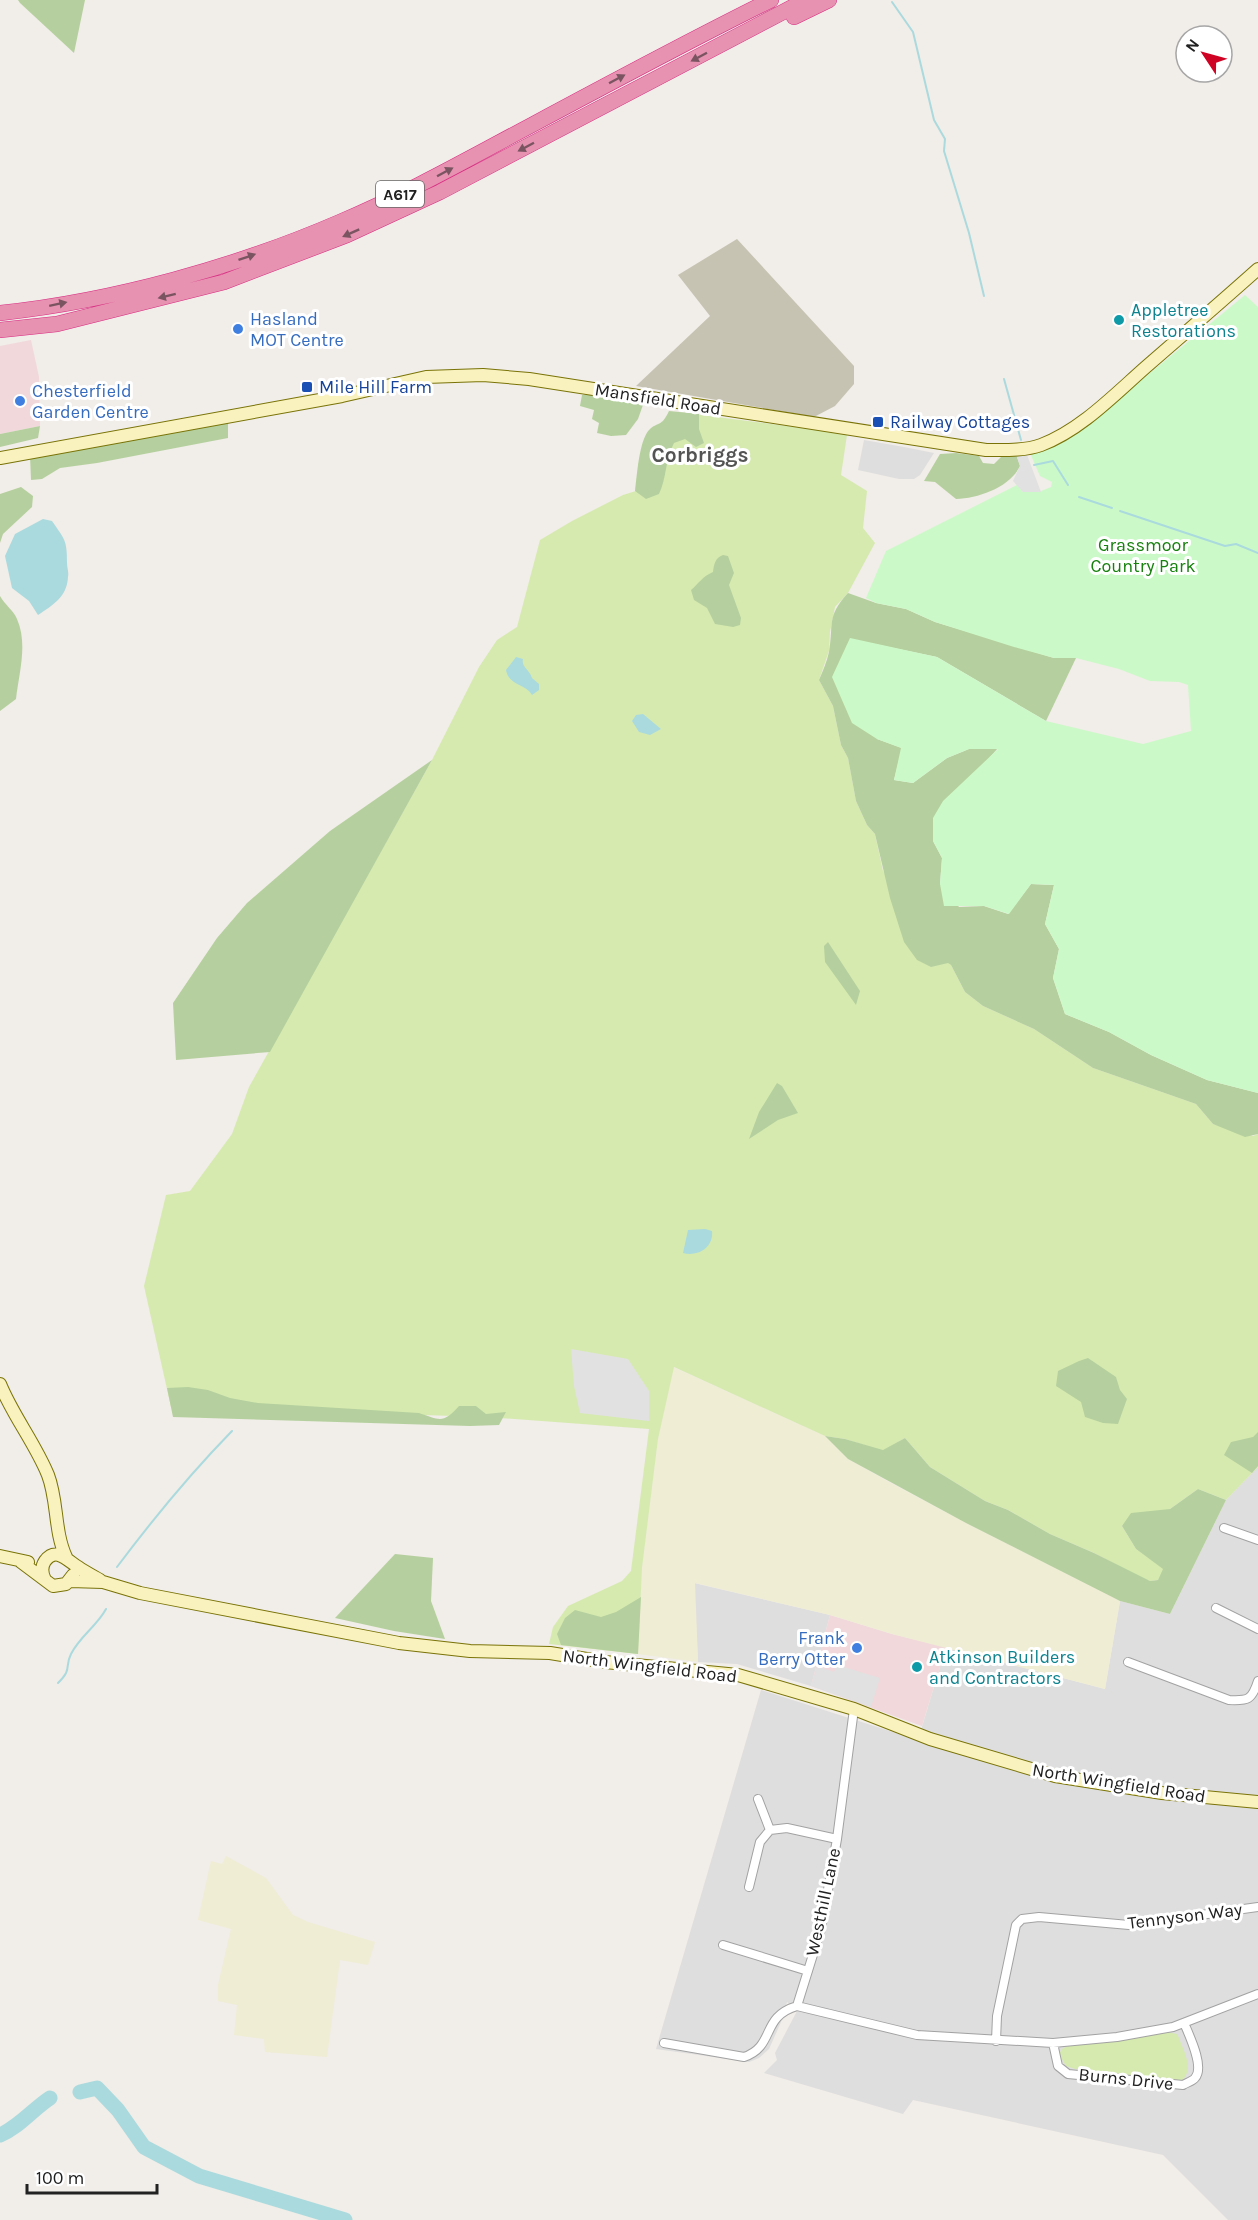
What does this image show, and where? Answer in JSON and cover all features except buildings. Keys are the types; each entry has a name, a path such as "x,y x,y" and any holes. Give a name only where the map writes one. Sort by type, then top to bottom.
{"highway":[{"name":"A617","path":"0,313 39,309 188,276 248,257 339,223 421,185 683,43 771,0"},
{"name":"A617","path":"0,330 57,324 224,282 346,235 440,192 806,0"},
{"path":"733,39 766,30 829,0"}],"main road":[{"name":"Mansfield Road","path":"0,458 342,396 426,377 483,375 538,380 986,450 1022,449 1055,439 1075,427 1258,269"},
{"path":"0,1384 48,1476 54,1498 58,1536 74,1572 70,1581 57,1586 21,1562"},
{"path":"45,1580 42,1571 58,1536"},
{"path":"0,1556 21,1562 47,1560 57,1555 69,1560"},
{"name":"North Wingfield Road","path":"69,1560 103,1582"},
{"name":"North Wingfield Road","path":"70,1581 103,1582 140,1593 399,1643 470,1651 550,1653 605,1662 738,1675 854,1709 930,1739 1055,1776 1162,1792 1258,1802"}],"street":[{"path":"1224,1528 1258,1540"},
{"path":"1216,1608 1258,1629"},
{"path":"1128,1662 1229,1700 1245,1701 1254,1694 1258,1681"},
{"name":"Westhill Lane","path":"797,2006 821,1929 837,1839 854,1709"},
{"path":"758,1799 770,1830"},
{"path":"749,1887 760,1842 770,1830 787,1828 837,1839"},
{"name":"Tennyson Way","path":"996,2041 997,2016 1016,1925 1022,1919 1039,1917 1129,1925 1258,1907"},
{"path":"723,1946 808,1971"},
{"path":"664,2043 744,2057 755,2053 764,2041 774,2019 784,2010 797,2006 917,2035 1053,2043 1117,2037 1184,2023 1258,1994"},
{"name":"Burns Drive","path":"1053,2043 1058,2066 1068,2073 1183,2085 1195,2078 1199,2069 1184,2023"}],"shaded area":[{"path":"737,239 854,366 854,384 835,406 814,417 636,386 710,316 678,275"},
{"name":"Chesterfield Garden Centre","path":"31,340 39,377 40,426 0,434 0,346"},
{"path":"864,440 934,453 920,475 914,479 899,479 858,470"},
{"path":"1016,454 1027,455 1041,492 1023,492 1013,481 1020,466"},
{"path":"571,1349 628,1359 649,1391 649,1421 580,1413 574,1386"},
{"path":"673,1367 825,1436 848,1459 889,1482 1120,1601 1105,1689 892,1634 830,1615 695,1583 698,1662 638,1654 642,1568 658,1439"},
{"path":"1258,1467 1258,2220 1228,2220 1163,2155 913,2100 903,2114 764,2073 777,2060 775,2053 797,2011 787,2002 769,2049 759,2058 749,2062 656,2049 761,1690 918,1740 946,1647 1105,1689 1120,1601 1170,1614 1226,1500"},
{"path":"694,1583 830,1615 811,1686 737,1664 698,1662"},
{"path":"830,1615 892,1634 946,1647 922,1726 811,1686"},
{"path":"837,1665 880,1678 871,1707 811,1686 817,1666 834,1672"},
{"path":"226,1856 266,1878 293,1915 308,1922 375,1942 368,1965 340,1960 327,2057 265,2052 264,2039 234,2035 237,2005 218,2001 218,1985 231,1929 198,1920 211,1861 222,1864"}],"green space":[{"path":"18,0 85,0 74,53 20,3"},
{"name":"Grassmoor Country Park","path":"1245,295 1258,307 1258,1093 1207,1080 1151,1055 1109,1032 1065,1014 1053,978 1059,949 1045,924 1054,885 1031,884 1009,914 984,906 944,906 940,884 942,858 933,841 933,818 943,801 998,749 969,749 947,758 913,783 894,780 901,748 877,739 852,723 832,677 850,638 937,657 1046,721 1143,744 1191,731 1188,685 1179,682 1150,681 1119,669 1076,658 1054,658 935,622 906,609 876,603 866,598 886,551 1017,485 1023,492 1041,491 1051,487 1052,482 1040,476 1030,453 1111,405"},
{"path":"600,394 644,402 638,419 626,435 611,436 597,433 599,423 592,419 594,410 580,406 582,395"},
{"path":"669,411 699,414 699,429 704,443 696,447 685,439 674,443 659,494 646,499 635,491 643,442 649,430 662,422"},
{"path":"677,412 847,435 841,475 867,491 863,528 875,543 848,593 835,607 829,651 819,680 833,706 841,745 848,758 856,801 867,825 875,834 883,871 951,965 965,992 983,1006 1034,1029 1093,1068 1196,1104 1213,1124 1253,1136 1258,1134 1258,1467 1226,1500 1198,1489 1170,1509 1122,1526 1136,1549 1164,1569 1158,1580 1143,1579 1094,1553 1050,1534 1008,1510 985,1501 930,1467 905,1438 883,1451 845,1439 825,1436 674,1367 658,1439 642,1568 638,1654 549,1644 553,1627 568,1606 622,1581 631,1571 649,1429 486,1417 171,1407 144,1286 166,1195 190,1191 232,1134 249,1087 432,760 479,667 497,640 517,627 540,540 623,495 655,485"},
{"path":"228,422 228,438 60,468 42,479 31,480 30,455"},
{"path":"40,426 38,438 0,447 0,434"},
{"path":"956,453 979,456 983,463 994,464 1002,456 1016,454 1020,466 1009,480 993,490 956,499 935,482 924,481 940,454"},
{"path":"21,487 33,496 32,507 3,534 0,543 0,494"},
{"path":"723,555 728,556 734,573 729,585 741,618 740,625 733,627 715,624 707,608 694,600 691,590 713,572 715,562"},
{"path":"848,593 876,603 906,609 935,622 1054,658 1076,658 1046,721 937,657 850,639 877,739 902,748 894,780 913,783 947,758 969,749 998,748 983,765 933,841 942,858 940,884 959,907 984,906 1008,914 1031,884 1054,885 1045,924 1059,949 1053,978 1065,1014 1109,1032 1151,1055 1207,1080 1258,1093 1258,1134 1245,1137 1213,1124 1196,1104 1093,1068 1034,1029 983,1006 965,992 948,963 931,967 917,960 904,942 890,898 875,834 867,825 856,801 848,758 841,745 833,706 819,680 829,652 832,621 836,608"},
{"path":"0,596 17,619 22,648 16,699 0,711"},
{"path":"432,760 270,1052 176,1060 173,1003 217,938 247,903 330,831"},
{"path":"828,942 860,991 856,1005 825,962 824,946"},
{"path":"777,1083 782,1086 798,1113 778,1120 749,1139 759,1112"},
{"path":"1088,1358 1116,1377 1120,1390 1127,1399 1118,1424 1103,1423 1085,1417 1081,1402 1056,1386 1058,1371"},
{"path":"188,1387 258,1403 419,1413 437,1419 449,1416 459,1406 476,1406 486,1414 506,1412 499,1425 470,1426 173,1417 167,1388"},
{"path":"1258,1432 1258,1466 1252,1473 1224,1455 1231,1442 1253,1437"},
{"path":"825,1436 883,1450 905,1438 930,1467 985,1501 1008,1510 1050,1534 1150,1581 1158,1580 1163,1569 1136,1549 1122,1526 1131,1513 1170,1509 1198,1489 1226,1500 1170,1614 1120,1601 966,1523 848,1459"},
{"path":"395,1554 433,1558 431,1601 445,1639 335,1618"},
{"path":"641,1597 638,1654 561,1645 557,1634 565,1618 575,1610 601,1617 616,1612"},
{"path":"1167,2032 1177,2034 1186,2055 1187,2072 1181,2081 1075,2069 1066,2066 1059,2054 1069,2045"}],"water":[{"path":"43,519 52,521 64,540 68,575 62,595 38,615 29,601 12,588 5,556 15,534"},
{"path":"516,657 523,659 524,666 539,684 539,690 532,695 508,675 506,670"},
{"path":"643,714 661,729 650,735 639,732 632,721 636,715"},
{"path":"688,1230 712,1231 708,1246 694,1254 683,1253"}],"waterway":[{"path":"892,2 913,32 934,120 945,139 944,151 969,233 984,296"},
{"path":"1004,379 1021,440"},
{"path":"1034,465 1053,461 1068,485"},
{"path":"1079,497 1112,508"},
{"path":"1120,511 1225,546 1236,544 1258,553"},
{"path":"117,1567 172,1497 232,1431"},
{"path":"58,1683 67,1671 69,1659 75,1648 106,1609"},
{"path":"80,2092 97,2088 118,2110 144,2147 199,2176 345,2220"},
{"path":"0,2135 13,2128 50,2098"}],"place":[{"name":"Appletree Restorations","path":"1119,320"},
{"name":"Hasland MOT Centre","path":"238,329"},
{"name":"Mile Hill Farm","path":"307,387"},
{"name":"Chesterfield Garden Centre","path":"20,401"},
{"name":"Railway Cottages","path":"878,422"},
{"name":"Frank Berry Otter","path":"857,1648"},
{"name":"Atkinson Builders and Contractors","path":"917,1667"}],"district":[{"name":"Corbriggs","path":"700,455"}]}
